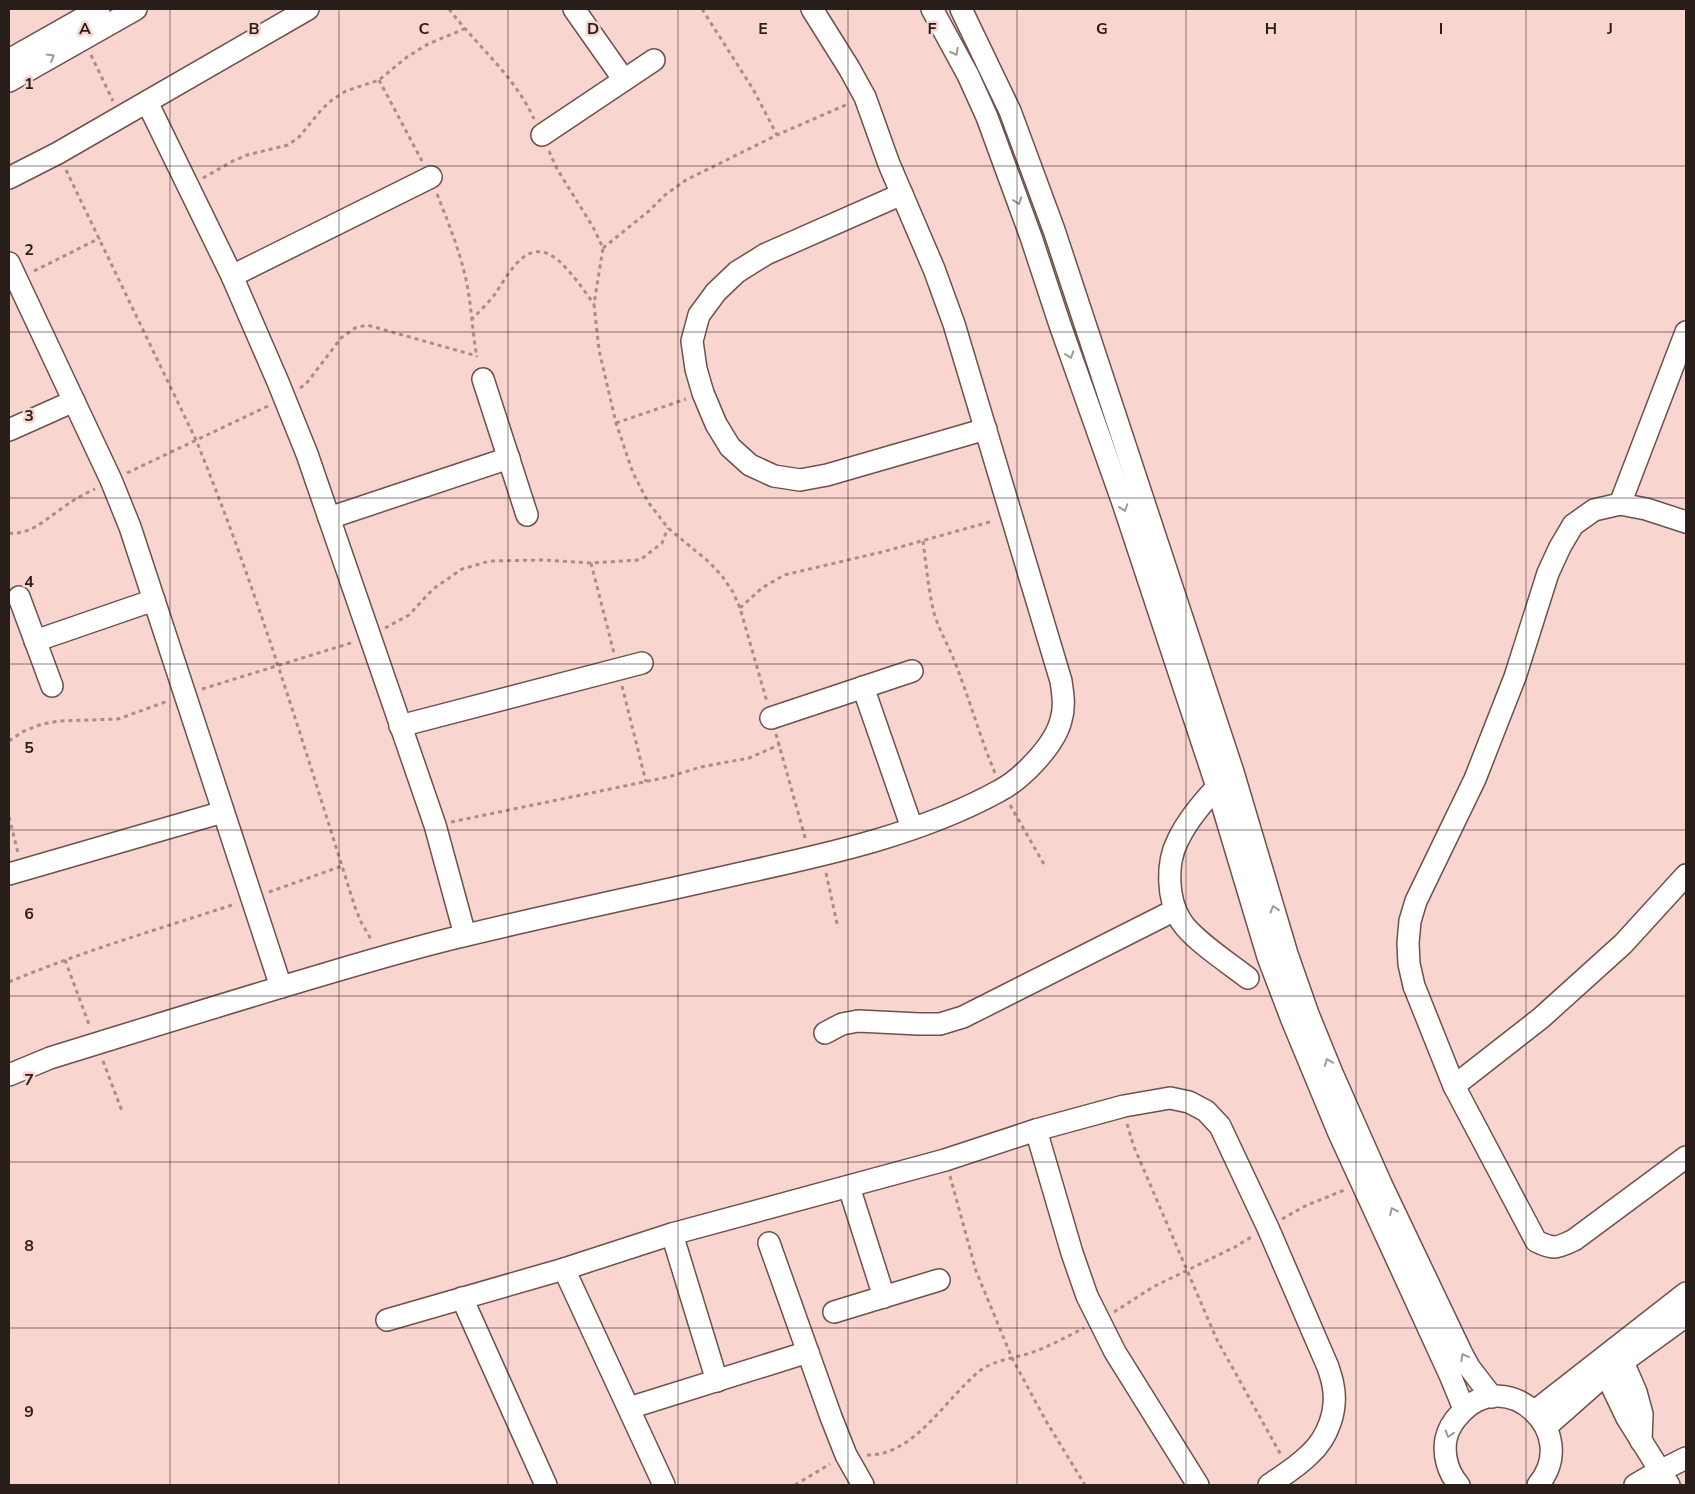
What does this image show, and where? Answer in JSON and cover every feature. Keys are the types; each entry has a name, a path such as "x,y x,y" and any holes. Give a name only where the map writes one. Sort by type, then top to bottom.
{"street":[{"path":"9,60 99,9"},
{"path":"9,81 136,9"},
{"path":"9,178 58,153 308,9"},
{"path":"574,9 624,80"},
{"path":"10,1072 385,956 465,935 816,856 882,838 912,828 1001,790 1037,759 1052,740 1061,722 1064,701 1061,681 954,324 934,269 889,164 865,97 812,9"},
{"path":"932,9 968,75 987,117 1031,237 1126,512 1217,787 1272,966 1316,1082 1464,1409"},
{"path":"961,9 1010,111 1051,222 1233,772 1287,954 1308,1014 1382,1186 1462,1354 1469,1367 1492,1397"},
{"path":"542,136 654,60"},
{"path":"147,102 232,276 285,398 329,518 368,637 435,825 465,935"},
{"path":"232,276 431,177"},
{"path":"902,194 766,254 737,272 716,292 699,315 692,341 696,369 703,393 716,424 730,447 750,465 774,476 800,480 827,475 986,429"},
{"path":"13,271 111,480 130,527 281,987"},
{"path":"1620,504 1686,332"},
{"path":"483,380 527,515"},
{"path":"9,430 74,401"},
{"path":"329,518 508,458"},
{"path":"1686,522 1646,509 1620,504 1594,510 1573,525 1548,573 1515,677 1475,779 1416,901 1410,922 1408,950 1414,986 1454,1086 1536,1241 1548,1248 1559,1248 1574,1240 1686,1157"},
{"path":"19,597 52,686"},
{"path":"35,641 154,600"},
{"path":"400,726 642,662"},
{"path":"771,718 912,671"},
{"path":"862,687 912,828"},
{"path":"1233,772 1217,787 1178,840 1171,865 1170,890 1175,910 1181,922 1191,933 1248,978"},
{"path":"15,872 223,812"},
{"path":"1454,1086 1541,1018 1622,944 1686,875"},
{"path":"825,1033 842,1024 858,1021 940,1024 963,1017 1175,910"},
{"path":"387,1320 564,1269 672,1234 945,1160 1036,1130 1124,1106 1170,1098 1189,1102 1206,1112 1220,1126 1268,1228 1334,1385 1334,1404 1330,1423 1322,1441 1309,1456 1269,1485"},
{"path":"1036,1130 1078,1270 1098,1320 1198,1485"},
{"path":"849,1186 884,1297"},
{"path":"672,1234 718,1381"},
{"path":"769,1243 846,1455 863,1485"},
{"path":"564,1269 664,1485"},
{"path":"834,1312 939,1280"},
{"path":"1540,1419 1686,1293"},
{"path":"462,1298 546,1485"},
{"path":"1540,1419 1686,1316"},
{"path":"629,1408 808,1352"},
{"path":"1614,1368 1627,1418 1665,1478"},
{"path":"1438,1485 1446,1460 1447,1437 1450,1427 1464,1409 1472,1403 1492,1397 1515,1399 1540,1419 1552,1448 1548,1470 1538,1485"},
{"path":"1635,1485 1665,1478 1686,1458"},
{"path":"1446,1460 1450,1471 1459,1485"}],"path":[{"path":"449,9 464,29 500,67 527,105 557,169 593,227 603,248 594,304 599,350 616,423 633,473 648,502 668,528 709,562 733,592 740,608 779,745 838,928"},
{"path":"702,9 753,89 777,135"},
{"path":"188,186 233,161 261,150 288,145 299,137 332,100 346,91 379,80 422,47 464,29"},
{"path":"83,38 121,117"},
{"path":"379,80 431,177 457,245 469,297 477,356 483,380"},
{"path":"603,248 649,211 665,195 686,180 777,135 865,97"},
{"path":"58,153 196,440 226,516 278,666 360,922 368,936 385,956"},
{"path":"13,271 100,238"},
{"path":"471,320 494,294 518,260 532,253 544,253 557,260 570,273 594,304"},
{"path":"9,533 26,531 42,524 79,496 285,398 306,384 340,338 355,328 367,325 477,356"},
{"path":"616,423 703,393"},
{"path":"740,608 762,588 784,575 863,557 1011,516"},
{"path":"9,741 22,732 42,724 60,721 118,719 184,695 368,637 409,615 433,589 462,569 490,561 542,560 591,563 640,560 662,543 668,528"},
{"path":"923,541 933,609 940,631 953,655 979,733 1001,790 1045,866"},
{"path":"435,825 668,777 701,767 748,758 779,745"},
{"path":"9,817 15,872"},
{"path":"9,982 112,942 251,898 342,866"},
{"path":"1124,1106 1134,1147 1226,1359 1290,1470"},
{"path":"945,1160 976,1271 1012,1358 1046,1421 1085,1485"},
{"path":"795,1485 846,1455 876,1456 908,1442 982,1369 1046,1347 1115,1312 1153,1287 1235,1247 1289,1214 1361,1184"}]}
